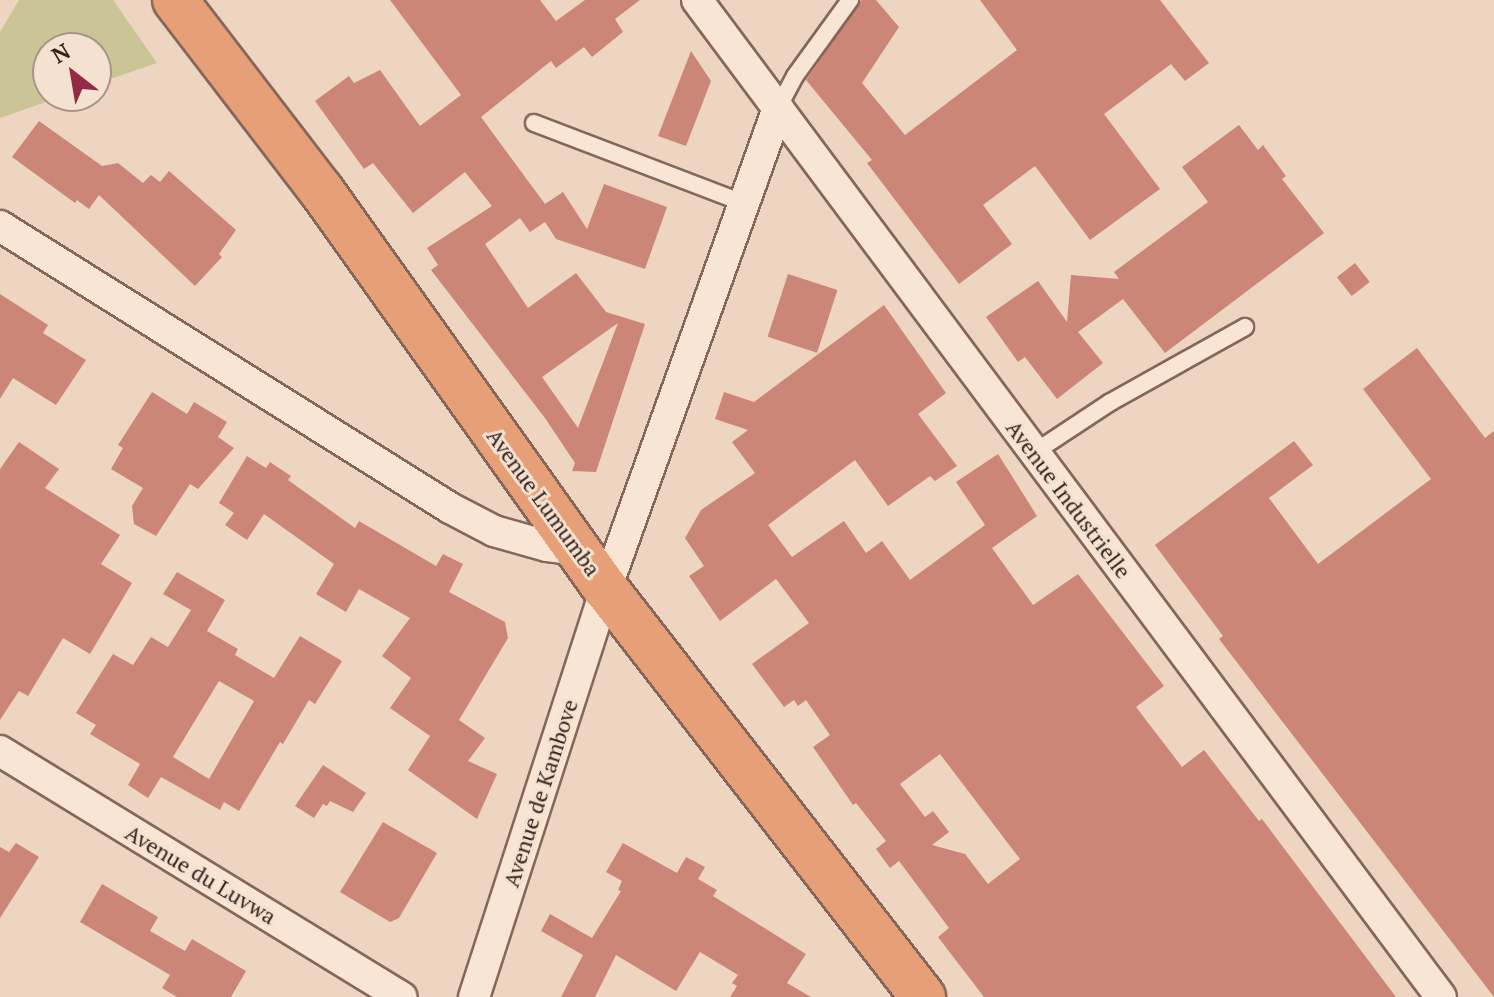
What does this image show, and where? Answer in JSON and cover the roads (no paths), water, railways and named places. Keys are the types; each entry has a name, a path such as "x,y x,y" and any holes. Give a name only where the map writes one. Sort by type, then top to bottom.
{"highway":[{"name":"Avenue Lumumba","path":"175,0 321,190 606,589 923,997"}],"street":[{"name":"Avenue Industrielle","path":"697,0 1441,997"},
{"name":"Avenue de Kambove","path":"474,997 606,589 778,108"},
{"path":"0,226 450,508 494,531 547,546 578,550"},
{"name":"Avenue du Luvwa","path":"0,751 402,997"}],"lane":[{"path":"778,108 795,76 850,0"},
{"path":"534,123 744,203"},
{"path":"1035,452 1109,403 1245,327"}]}
